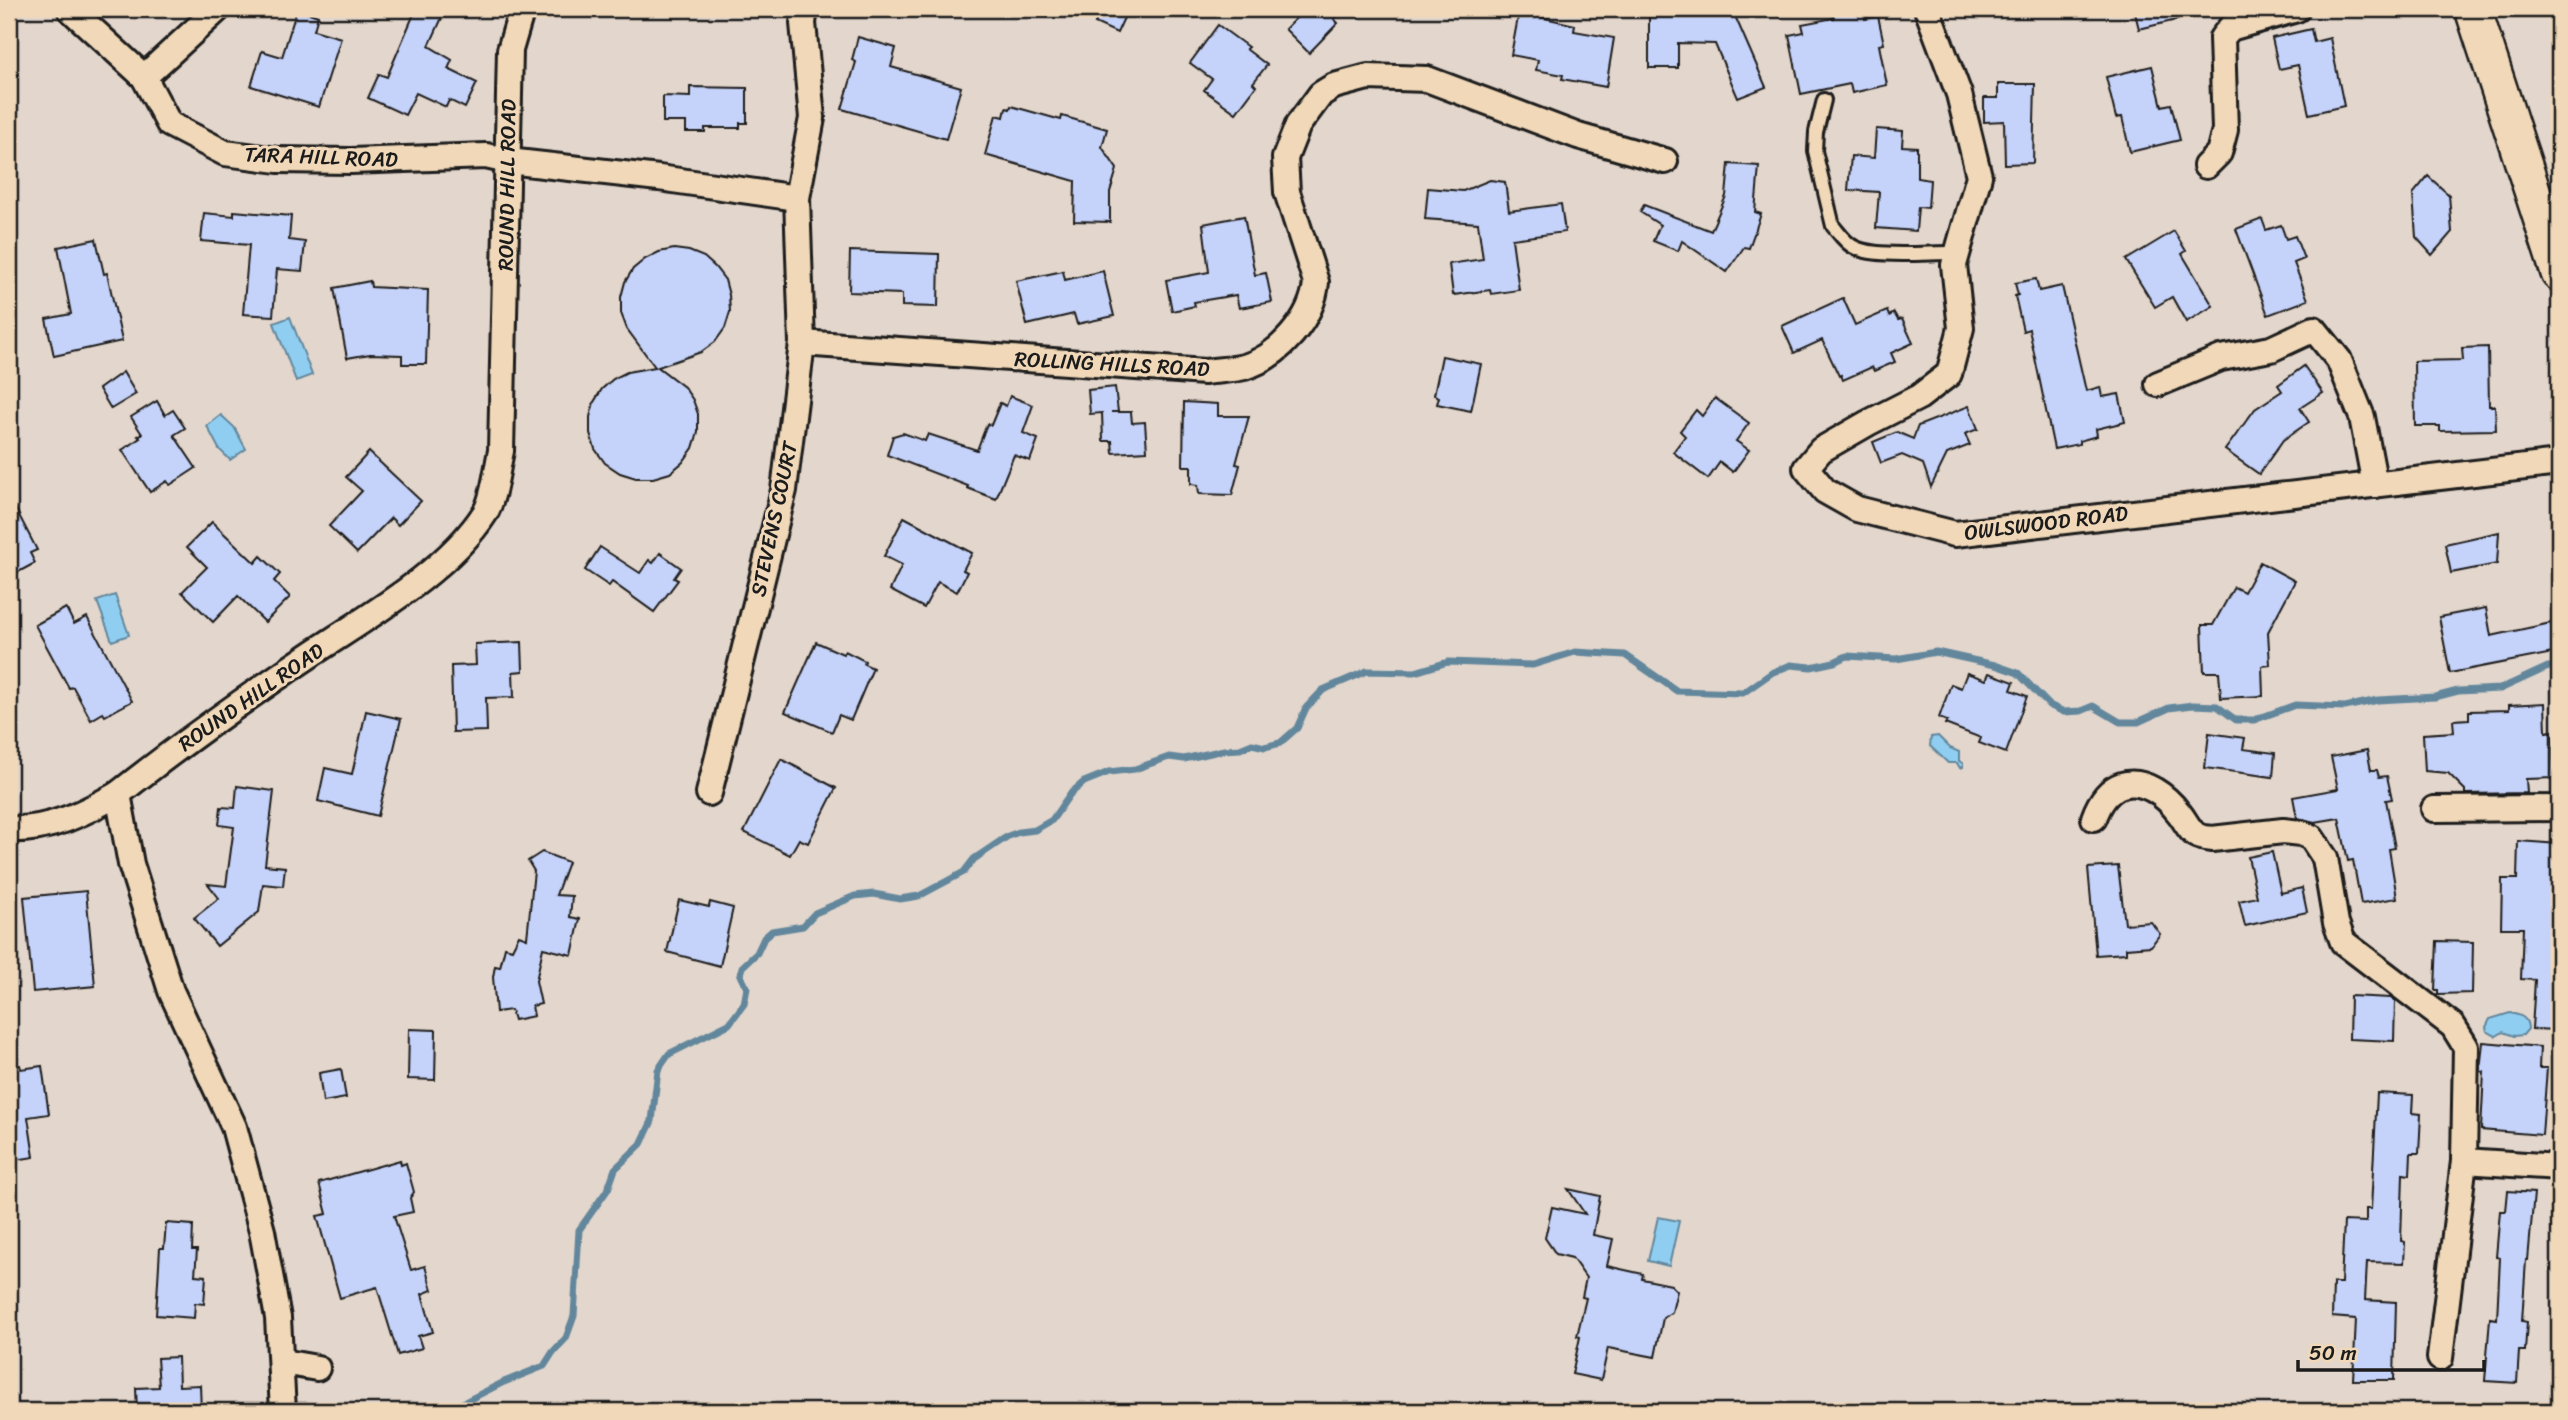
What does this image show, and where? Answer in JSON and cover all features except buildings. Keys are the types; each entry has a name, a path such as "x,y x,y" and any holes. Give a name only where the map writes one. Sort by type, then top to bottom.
{"main road":[{"path":"2473,9 2559,273"}],"street":[{"name":"TARA HILL ROAD","path":"70,9 144,77 169,124 225,153 278,159 351,161 486,156 508,162"},
{"path":"144,77 218,9"},
{"name":"ROUND HILL ROAD","path":"9,829 36,829 84,813 118,794 183,743 377,611 437,565 463,543 488,510 501,451 510,50 522,9"},
{"name":"STEVENS COURT","path":"709,793 784,490 803,343 797,198 813,118 803,23 805,9"},
{"name":"OWLSWOOD ROAD","path":"1927,9 1959,94 1979,176 1954,265 1961,328 1949,374 1919,397 1821,450 1806,468 1825,491 1857,509 1955,534 2559,463"},
{"path":"2206,166 2219,153 2225,130 2222,38 2230,28 2297,9"},
{"name":"ROLLING HILLS ROAD","path":"803,343 1205,372 1245,366 1269,355 1280,346 1308,312 1315,297 1316,282 1287,192 1285,158 1290,141 1298,125 1321,94 1334,86 1368,77 1427,79 1578,136 1665,161"},
{"path":"508,162 659,178 797,198"},
{"path":"2158,384 2221,358 2270,349 2314,329 2339,360 2362,417 2375,485"},
{"path":"2094,818 2109,793 2117,787 2135,783 2165,798 2194,834 2202,838 2283,831 2311,837 2325,858 2336,923 2343,942 2453,1026 2466,1047 2464,1161 2440,1358"},
{"path":"118,794 131,864 171,991 234,1127 262,1231 278,1318 283,1411"},
{"path":"2434,809 2559,808"},
{"path":"2464,1161 2559,1167"},
{"path":"282,1362 317,1368"}],"lane":[{"path":"1824,100 1816,132 1815,151 1833,226 1840,235 1851,246 1875,253 1957,253"}],"path":[{"path":"2556,9 2559,19"}],"water":[{"path":"290,317 312,375 296,381 274,323"},
{"path":"221,415 234,427 246,449 230,460 219,449 207,426"},
{"path":"115,595 129,635 112,641 97,601"},
{"path":"1938,736 1950,748 1959,752 1959,761 1963,763 1963,767 1960,768 1957,763 1948,763 1930,746 1931,737"},
{"path":"2510,1013 2527,1022 2528,1029 2523,1035 2514,1036 2503,1032 2496,1036 2487,1031 2490,1019"},
{"path":"1658,1217 1679,1221 1669,1266 1648,1261"}],"waterway":[{"path":"447,1411 504,1382 544,1366 566,1338 574,1316 579,1230 608,1189 615,1169 641,1144 652,1121 658,1070 669,1054 729,1024 744,1004 747,988 740,975 742,967 757,953 764,938 772,931 803,926 815,913 855,896 874,894 900,899 919,896 964,872 974,859 1008,836 1035,830 1052,820 1070,794 1084,782 1109,772 1135,769 1169,757 1184,759 1240,749 1252,744 1265,747 1280,743 1297,728 1306,708 1323,690 1367,671 1415,672 1448,662 1533,665 1575,652 1625,655 1677,691 1743,693 1773,672 1791,665 1811,667 1847,656 1896,659 1936,652 2018,673 2049,705 2064,712 2081,711 2093,706 2120,722 2138,722 2169,708 2193,705 2217,706 2236,720 2254,720 2295,705 2345,707 2378,700 2435,697 2458,691 2500,689 2548,667 2559,667"}]}
